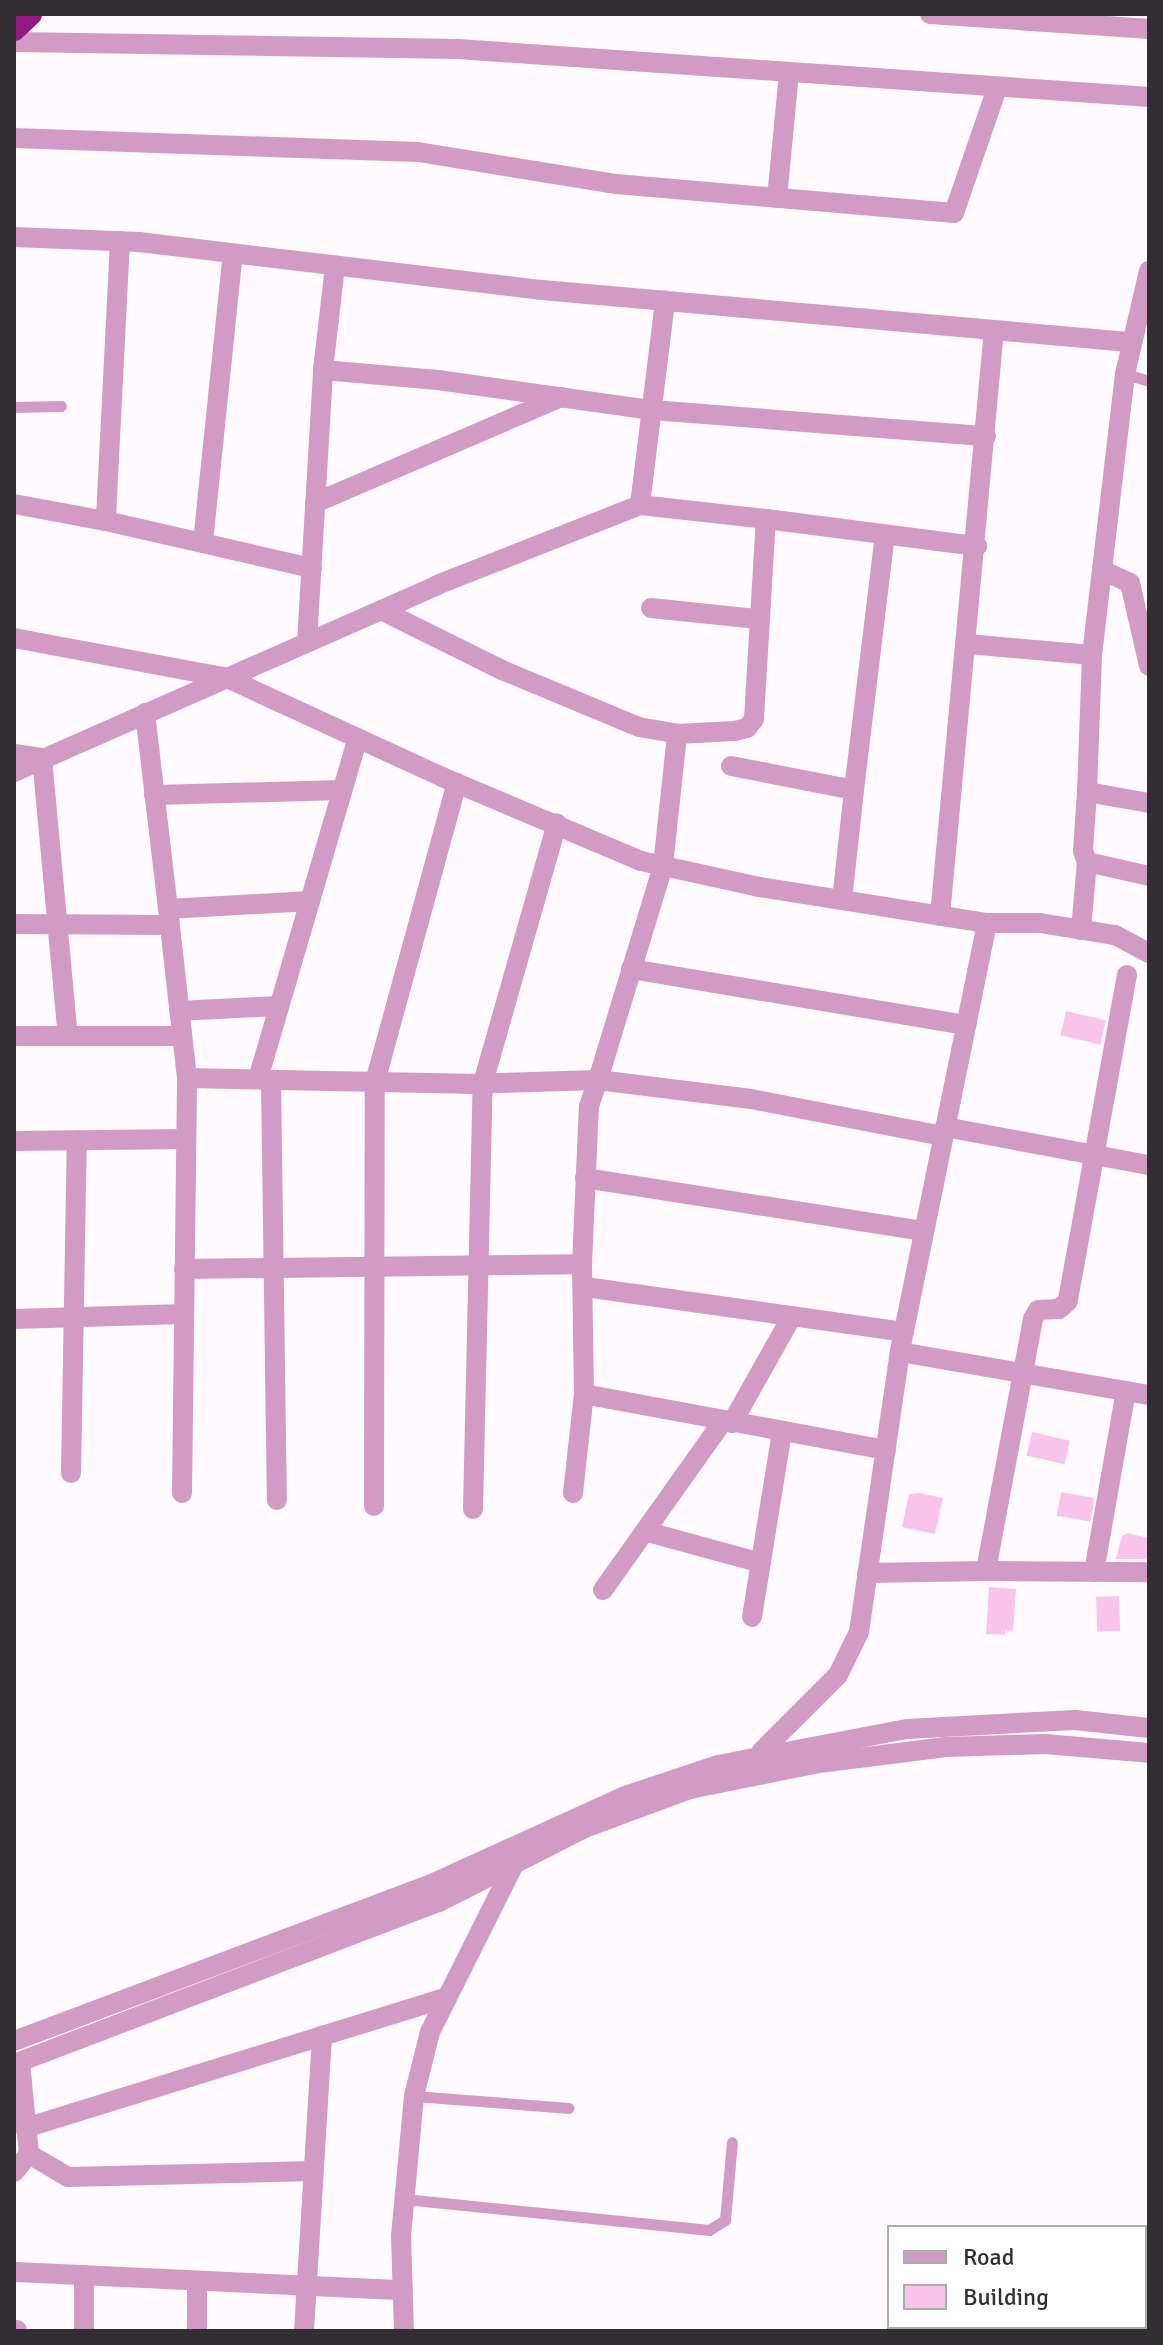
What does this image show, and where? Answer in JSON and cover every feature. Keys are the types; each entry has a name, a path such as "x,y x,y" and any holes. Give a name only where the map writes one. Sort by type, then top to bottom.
{"highway":[{"path":"14,29 30,14"}],"street":[{"path":"930,14 1149,29"},
{"path":"14,42 458,49 1149,97"},
{"path":"777,198 789,73"},
{"path":"14,138 418,152 616,184 954,213 997,88"},
{"path":"14,237 120,241 665,301 1129,342"},
{"path":"106,521 120,241"},
{"path":"203,542 233,254"},
{"path":"307,642 323,370 335,267"},
{"path":"1081,930 1087,862 1083,851 1092,655 1129,342 1149,271"},
{"path":"640,505 665,301"},
{"path":"940,916 968,644 994,330"},
{"path":"323,370 652,410 986,436"},
{"path":"315,503 561,397"},
{"path":"14,504 106,521 312,568"},
{"path":"14,772 381,610 640,505 977,546"},
{"path":"381,610 584,705 639,727 677,734 735,731 747,728 754,719 766,519"},
{"path":"842,900 885,535"},
{"path":"1102,570 1130,583 1149,666"},
{"path":"651,608 758,619"},
{"path":"14,638 227,678 457,783 663,866 940,916 1115,935 1149,953"},
{"path":"968,644 1092,655"},
{"path":"145,713 187,1078 182,1493"},
{"path":"573,1493 584,1394 585,1287 582,1264 589,1106 663,866 677,734"},
{"path":"277,1500 274,1267 264,1079 279,1006 358,738"},
{"path":"14,754 42,758"},
{"path":"42,758 68,1036"},
{"path":"731,766 854,790"},
{"path":"374,1506 375,1082 457,783"},
{"path":"154,795 342,790"},
{"path":"1087,792 1149,803"},
{"path":"473,1509 483,1083 557,823"},
{"path":"1087,862 1149,876"},
{"path":"14,924 56,925 169,917 310,901"},
{"path":"760,1763 838,1675 859,1632 902,1342 987,923"},
{"path":"631,969 966,1025"},
{"path":"986,1571 1020,1373 1038,1310 1059,1309 1068,1301 1127,975"},
{"path":"179,1011 279,1006"},
{"path":"14,1036 182,1036"},
{"path":"187,1078 483,1083 598,1080 751,1099 1149,1165"},
{"path":"14,1141 186,1139"},
{"path":"71,1473 77,1140"},
{"path":"585,1178 924,1231"},
{"path":"184,1269 478,1268 582,1264"},
{"path":"585,1287 791,1318 902,1342 1020,1373 1149,1395"},
{"path":"14,1319 184,1314"},
{"path":"603,1590 727,1422 791,1318"},
{"path":"1094,1572 1126,1391"},
{"path":"584,1394 886,1450"},
{"path":"752,1617 782,1431"},
{"path":"648,1532 761,1563"},
{"path":"867,1573 1149,1572"},
{"path":"760,1763 907,1729 1006,1721 1149,1728"},
{"path":"14,2172 29,2154 17,2063 439,1902 512,1856 677,1776 760,1763 946,1747 1045,1744 1149,1753"},
{"path":"404,2331 404,2199 414,2096 445,1998 512,1856"},
{"path":"14,2041 512,1856"},
{"path":"25,2128 445,1998"},
{"path":"304,2331 304,2285 322,2036"},
{"path":"29,2154 68,2177 312,2171"},
{"path":"16,2272 403,2290"},
{"path":"84,2275 84,2331"},
{"path":"197,2281 197,2331"}],"lane":[{"path":"1125,374 1149,381"},
{"path":"14,407 61,406"},
{"path":"414,2096 569,2108"},
{"path":"404,2199 716,2229 725,2220 732,2142"}],"building":[{"path":"1066,1011 1106,1020 1100,1045 1060,1035"},
{"path":"1032,1432 1070,1441 1065,1464 1027,1455"},
{"path":"1061,1492 1094,1498 1090,1522 1057,1516"},
{"path":"909,1494 943,1498 935,1534 902,1527"},
{"path":"1127,1533 1149,1538 1149,1559 1116,1559 1122,1536"},
{"path":"989,1587 1016,1589 1013,1631 1005,1630 1005,1635 986,1634"},
{"path":"1119,1596 1120,1631 1097,1632 1096,1597"}]}
